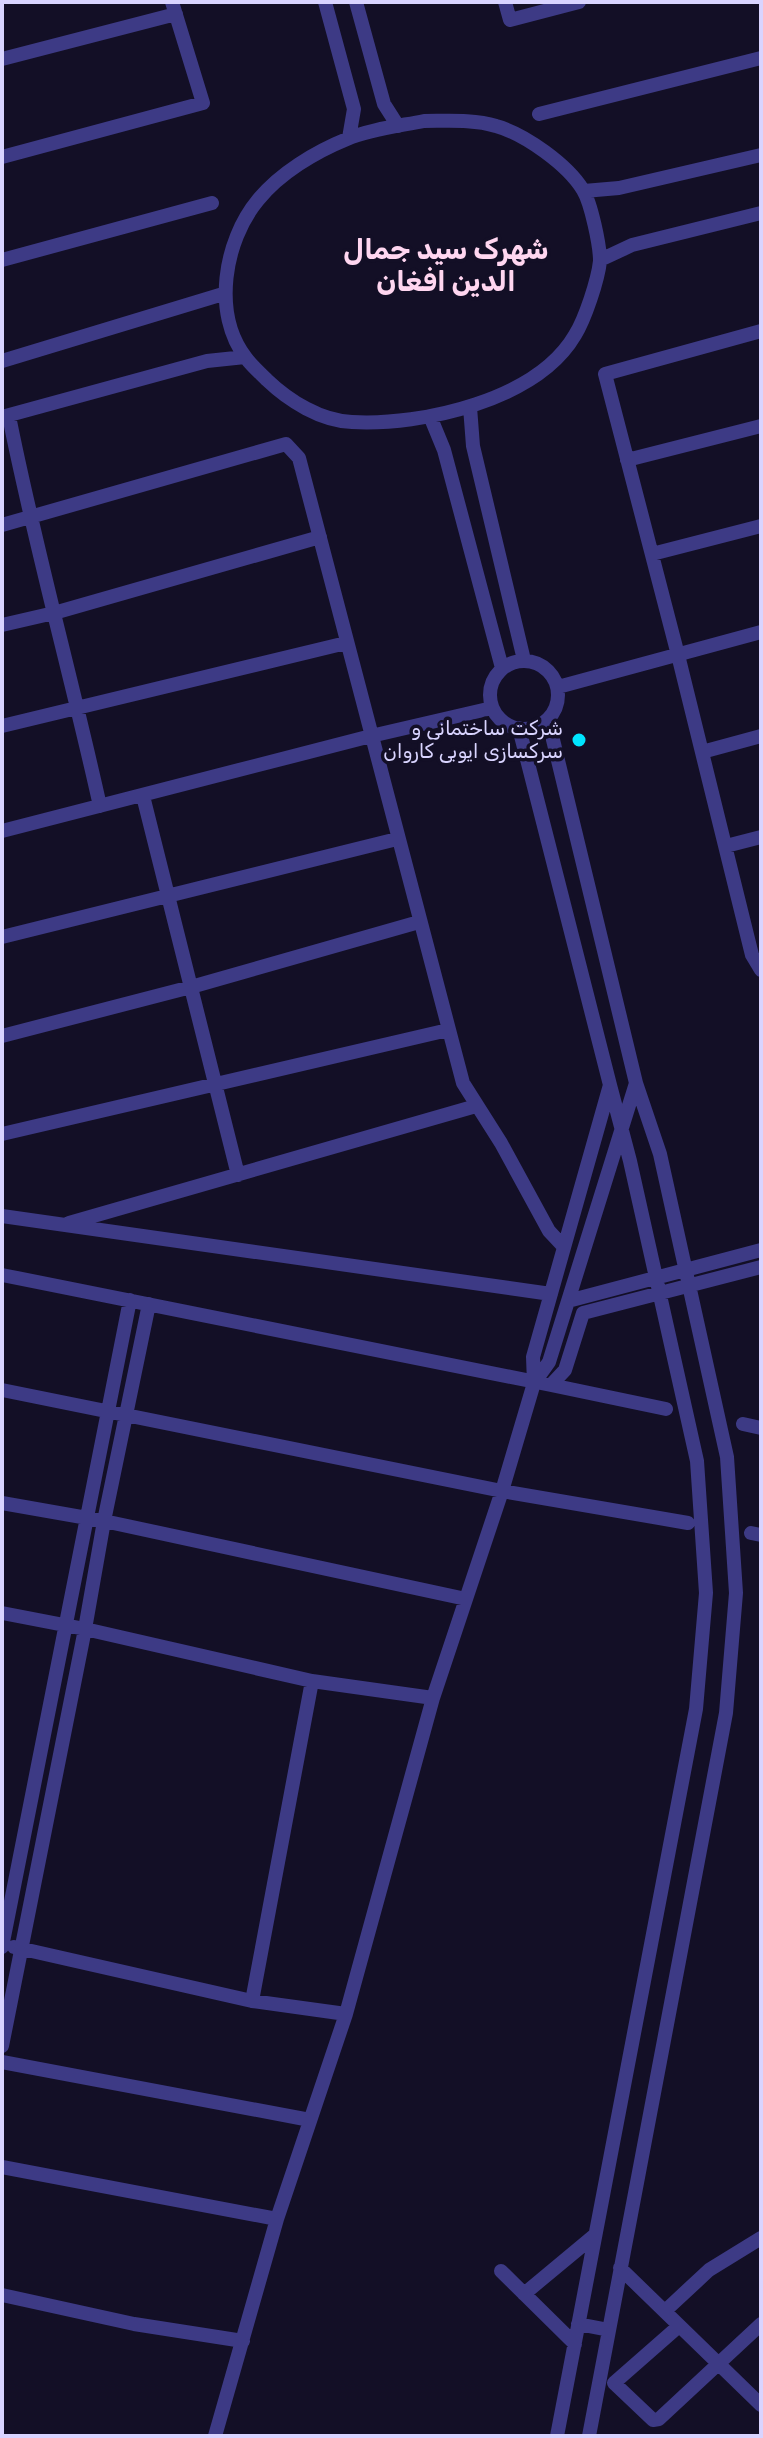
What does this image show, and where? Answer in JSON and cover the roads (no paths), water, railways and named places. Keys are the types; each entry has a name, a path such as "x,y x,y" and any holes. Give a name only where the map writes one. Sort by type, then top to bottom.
{"street":[{"path":"325,2 354,109 349,138"},
{"path":"356,2 384,104 398,126"},
{"path":"505,2 510,20 579,2"},
{"path":"2,59 174,8 203,103 2,157"},
{"path":"539,114 761,58"},
{"path":"424,121 453,121 497,126 538,147 563,167 584,191 600,260 589,302 575,336 555,360 516,388 470,407 430,416 388,422 348,422 310,411 277,389 245,357 230,326 223,294 232,253 241,230 256,202 276,182 305,161 349,138 398,126 424,121"},
{"path":"584,191 619,188 761,155"},
{"path":"2,260 212,203"},
{"path":"600,260 632,245 761,213"},
{"path":"2,361 223,294"},
{"path":"761,331 605,374 726,846 755,941 752,955 761,970"},
{"path":"100,806 5,417 207,361 245,357"},
{"path":"470,407 473,446 524,660"},
{"path":"430,416 444,450 502,668"},
{"path":"627,460 761,426"},
{"path":"2,525 286,444 299,458 463,1083 501,1143 549,1231 564,1247"},
{"path":"652,554 761,526"},
{"path":"2,625 320,537"},
{"path":"558,687 761,632"},
{"path":"2,726 346,643"},
{"path":"524,660 545,668 558,687 555,710 548,719 539,726 519,728 507,725 492,708 490,687 502,668 524,660"},
{"path":"2,831 492,708"},
{"path":"548,719 636,1083 660,1154 727,1457 733,1515 735,1608 726,1713 589,2436"},
{"path":"519,728 622,1129 697,1461 705,1608 696,1709 557,2436"},
{"path":"702,752 761,736"},
{"path":"143,796 238,1175"},
{"path":"726,846 761,837"},
{"path":"2,937 397,839"},
{"path":"2,1036 191,987 419,922"},
{"path":"2,1134 448,1030"},
{"path":"534,1383 549,1362 636,1083"},
{"path":"215,2436 277,2219 346,2014 433,1698 502,1491 534,1383 533,1357 610,1085"},
{"path":"63,1224 476,1106"},
{"path":"2,1216 551,1294"},
{"path":"568,1301 761,1250"},
{"path":"551,1385 565,1370 583,1313 761,1267"},
{"path":"2,1275 666,1409"},
{"path":"130,1300 2,1946 252,2001 346,2014"},
{"path":"2,2046 149,1304"},
{"path":"2,1390 502,1491 688,1523"},
{"path":"743,1424 761,1428"},
{"path":"2,1503 104,1521 466,1599"},
{"path":"2,1613 312,1681 433,1698"},
{"path":"252,2001 312,1681"},
{"path":"2,2062 310,2120"},
{"path":"2,2167 277,2219"},
{"path":"524,2294 595,2235"},
{"path":"665,2311 709,2270 761,2238"},
{"path":"620,2268 761,2405"},
{"path":"501,2271 575,2344"},
{"path":"2,2295 134,2324 243,2341"},
{"path":"578,2324 609,2330"},
{"path":"679,2326 614,2383 656,2421 761,2324"}],"place":[{"name":"شرکت ساختمانی و سرکسازی ایوبی کاروان","path":"579,740"}],"district":[{"name":"شهرک سید جمال الدین افغان","path":"446,265"}]}
